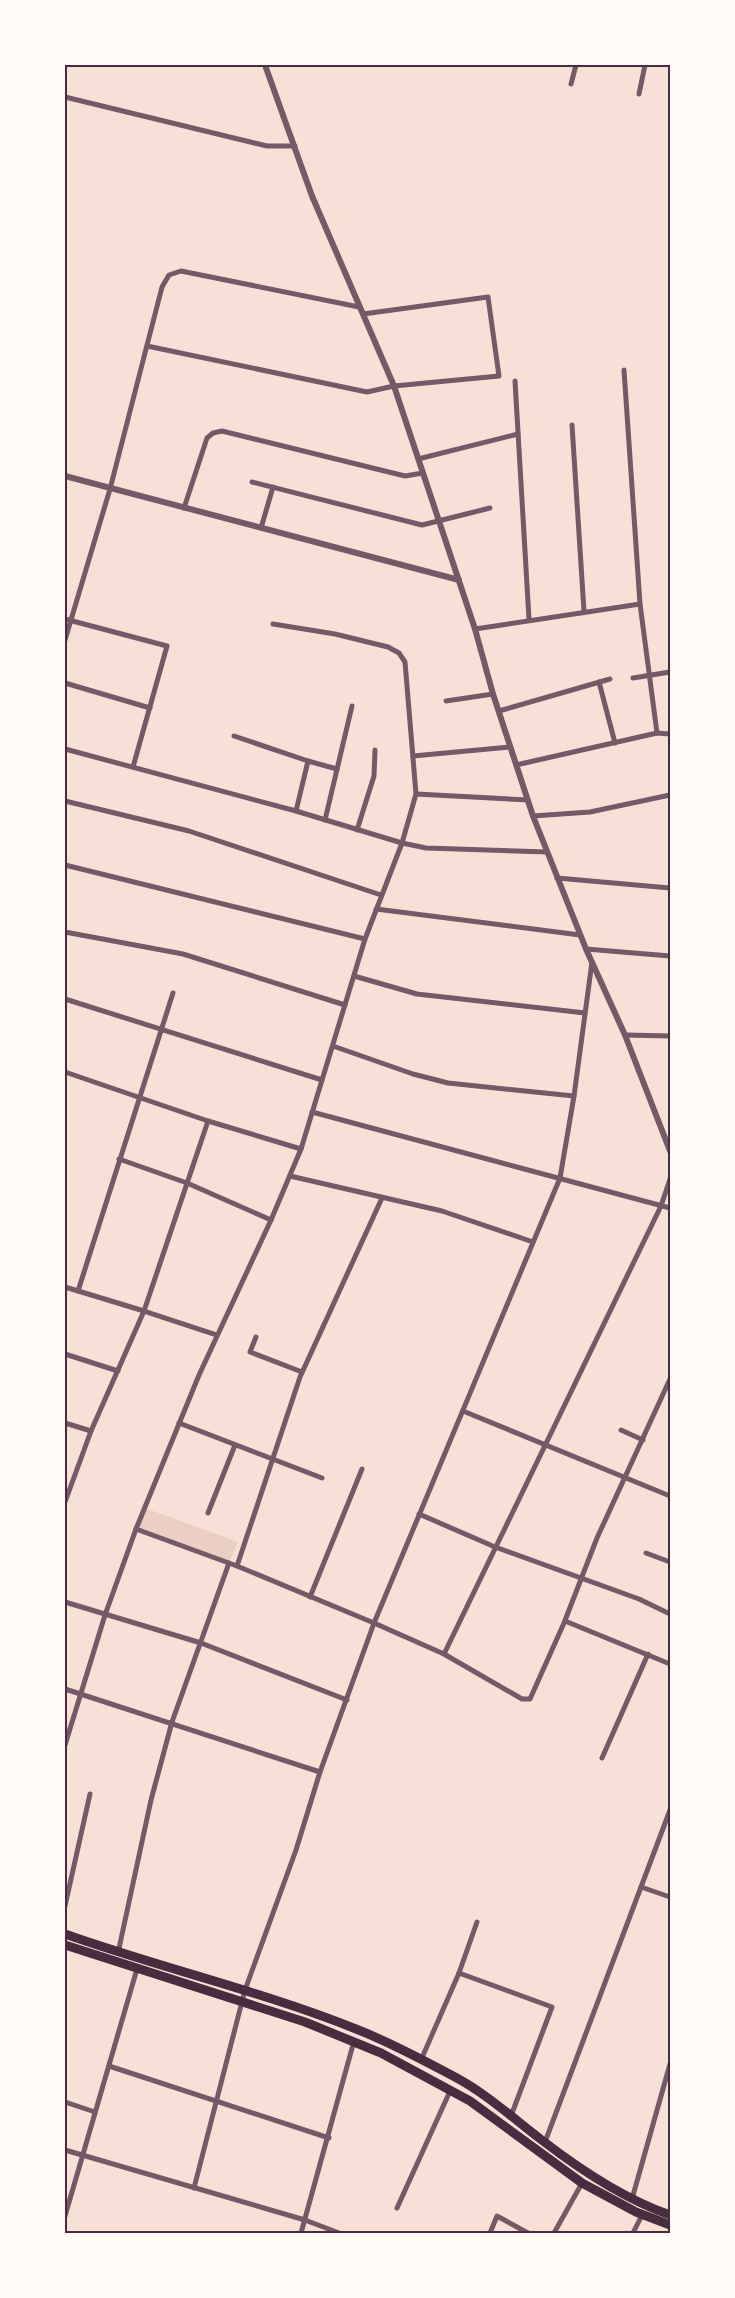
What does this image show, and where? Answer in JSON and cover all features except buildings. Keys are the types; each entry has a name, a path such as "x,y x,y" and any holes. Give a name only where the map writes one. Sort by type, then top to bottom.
{"main road":[{"path":"65,1934 118,1953 245,1990 356,2028 477,2090 576,2165 632,2200 670,2215"},
{"path":"65,1945 242,2001 354,2041 451,2089 491,2115 540,2154 582,2183 627,2208 670,2225"}],"street":[{"path":"265,65 312,196 394,386 475,629 510,747 546,852 586,949 625,1035 670,1151"},
{"path":"571,84 576,65"},
{"path":"639,94 646,65"},
{"path":"65,97 267,146 295,146"},
{"path":"65,640 110,489 162,287 169,274 181,270 359,307"},
{"path":"147,346 367,392 394,386 500,376 488,297 363,314"},
{"path":"624,370 640,604 658,733"},
{"path":"515,381 528,619"},
{"path":"572,424 584,611"},
{"path":"184,508 207,438 214,433 222,431 405,476 422,474"},
{"path":"418,459 518,434"},
{"path":"65,476 459,580"},
{"path":"252,482 422,525 490,508"},
{"path":"261,528 273,487"},
{"path":"475,629 528,619 640,604"},
{"path":"65,619 168,646 133,767"},
{"path":"65,1746 105,1615 136,1529 217,1335 271,1220 301,1149 365,939 402,843 416,794 405,662 399,653 388,647 335,634 273,624"},
{"path":"633,678 670,672"},
{"path":"499,710 610,679"},
{"path":"599,682 615,743"},
{"path":"65,683 150,708"},
{"path":"446,701 493,694"},
{"path":"325,820 352,706"},
{"path":"516,765 658,733 670,734"},
{"path":"234,736 337,769"},
{"path":"413,756 510,747"},
{"path":"65,749 296,811 402,843 426,848 546,852"},
{"path":"357,830 374,776 375,750"},
{"path":"296,811 308,761"},
{"path":"416,794 528,800"},
{"path":"533,816 590,812 670,795"},
{"path":"65,801 189,831 381,895"},
{"path":"65,865 365,939"},
{"path":"556,878 670,888"},
{"path":"376,909 580,935"},
{"path":"65,932 183,954 345,1005"},
{"path":"586,949 670,956"},
{"path":"194,2188 245,1990 296,1850 320,1772 374,1623 560,1178 574,1096 592,962"},
{"path":"354,976 417,994 585,1013"},
{"path":"78,1291 172,993"},
{"path":"65,999 322,1080"},
{"path":"625,1035 670,1036"},
{"path":"332,1046 413,1074 448,1083 574,1096"},
{"path":"65,1072 208,1121 301,1149"},
{"path":"312,1112 670,1208"},
{"path":"65,1502 91,1431 144,1311 208,1121"},
{"path":"119,1158 187,1183 271,1220"},
{"path":"290,1176 442,1211 533,1242"},
{"path":"444,1654 661,1206 670,1179"},
{"path":"237,1566 302,1372 382,1198"},
{"path":"65,1286 217,1335"},
{"path":"256,1337 250,1352 302,1372"},
{"path":"65,1354 118,1371"},
{"path":"136,1529 230,1563 374,1623 444,1654 526,1701 530,1699 565,1621 597,1538 626,1479 670,1380"},
{"path":"463,1411 670,1496"},
{"path":"65,1423 91,1431"},
{"path":"179,1423 322,1478"},
{"path":"621,1430 643,1440"},
{"path":"208,1513 235,1445"},
{"path":"310,1597 362,1469"},
{"path":"419,1514 495,1547 582,1577 639,1599 670,1614"},
{"path":"646,1553 670,1562"},
{"path":"118,1953 152,1800 172,1722 230,1563"},
{"path":"65,1602 201,1643 347,1700"},
{"path":"565,1621 670,1664"},
{"path":"602,1758 648,1654"},
{"path":"65,1688 320,1772"},
{"path":"65,1906 90,1794"},
{"path":"545,2142 670,1810"},
{"path":"641,1887 670,1897"},
{"path":"421,2060 459,1973 477,1922"},
{"path":"65,2216 81,2155 137,1969"},
{"path":"459,1973 552,2007 511,2116"},
{"path":"301,2233 329,2138 354,2041"},
{"path":"627,2208 632,2200 670,2064"},
{"path":"109,2066 329,2138"},
{"path":"397,2208 451,2089"},
{"path":"65,2102 95,2112"},
{"path":"65,2150 305,2220 339,2233"},
{"path":"554,2233 582,2183"},
{"path":"633,2233 642,2215"},
{"path":"490,2233 497,2216 528,2233"}],"shaded area":[{"path":"145,1508 238,1542 229,1563 136,1529"}]}
